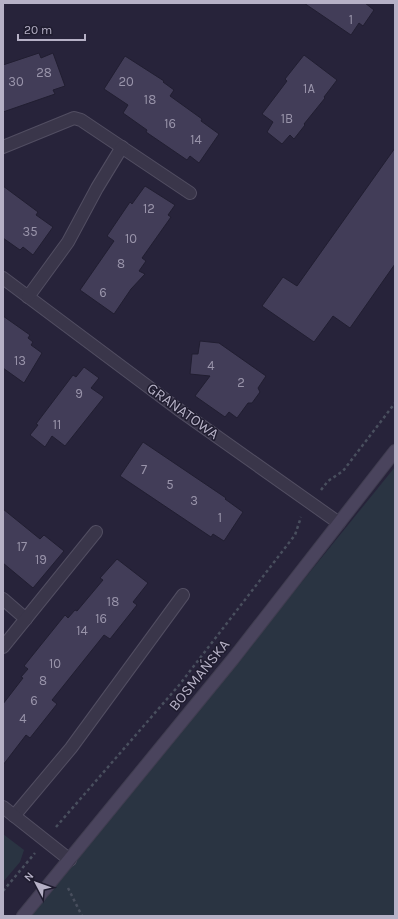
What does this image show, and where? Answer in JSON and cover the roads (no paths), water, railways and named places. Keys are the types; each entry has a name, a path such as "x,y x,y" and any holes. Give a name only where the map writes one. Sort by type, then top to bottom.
{"street":[{"path":"3,147 74,118 81,120 190,193"},
{"path":"28,297 68,242 97,188 122,147"},
{"name":"GRANATOWA","path":"3,278 178,409 340,523"},
{"name":"BOSMAŃSKA","path":"23,916 233,659 395,451"},
{"path":"3,647 96,532"},
{"path":"14,816 71,748 183,595"},
{"path":"3,600 26,619"},
{"path":"3,807 70,860"}]}
